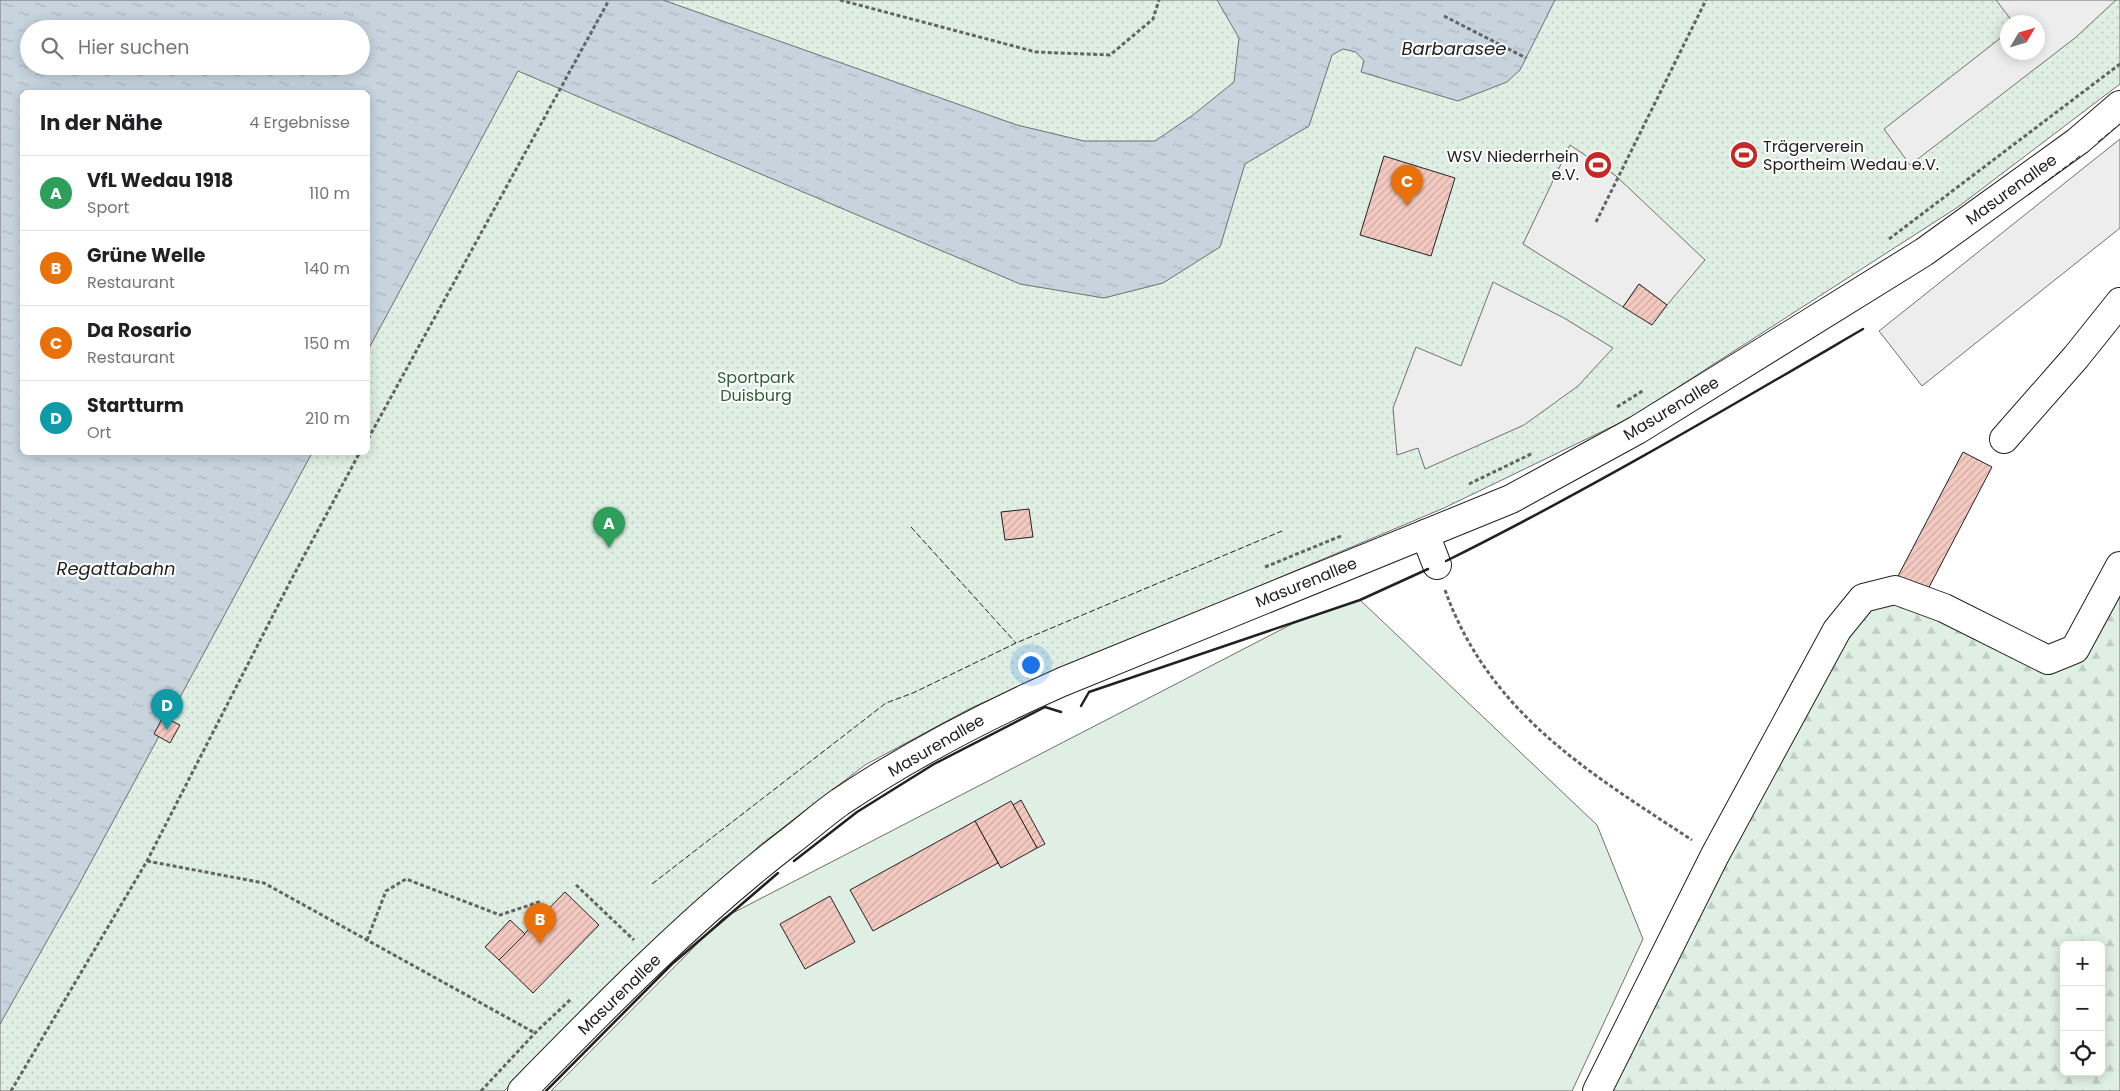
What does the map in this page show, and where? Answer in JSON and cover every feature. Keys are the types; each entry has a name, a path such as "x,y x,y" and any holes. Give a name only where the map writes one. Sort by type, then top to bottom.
{"street":[{"name":"Masurenallee","path":"522,1091 662,952 744,876 839,803 925,750 993,713 1062,682 1511,499 1637,430 1924,252 2063,152 2120,105"},
{"path":"2004,439 2076,357 2120,302"},
{"path":"1426,534 1436,566"},
{"path":"1597,1091 1715,855 1837,630 1863,598 1895,590 1944,608 2048,660 2075,649 2120,566"}],"path":[{"path":"370,435 558,89 609,0"},
{"path":"840,0 1036,52 1110,55 1153,19 1159,0"},
{"path":"1596,222 1706,0"},
{"path":"1444,16 1526,58"},
{"path":"11,1091 147,861 290,582 358,455"},
{"path":"1436,566 1449,600 1481,662 1517,710 1561,750 1715,855"},
{"path":"147,861 264,883 535,1033 565,1047"},
{"path":"368,940 386,891 406,879 500,915 542,901"},
{"path":"576,885 634,940"}],"green space":[{"name":"Sportpark Duisburg","path":"0,0 2120,0 2120,84 1958,207 1630,418 1444,508 973,707 865,765 759,846 504,1091 0,1091"},
{"path":"2120,566 2120,1091 1603,1091 1837,630 1895,590 2048,660 2075,649"},
{"path":"1360,600 1597,825 1643,939 1572,1091 551,1091 723,918 1292,624"}],"shaded area":[{"path":"1996,0 2116,0 2075,38 1910,165 1884,129 2000,38 2000,60 2045,60 2045,15 2008,15"},
{"path":"2120,139 2120,228 1922,386 1879,331"},
{"path":"1570,145 1616,176 1705,260 1667,305 1639,284 1623,307 1523,244"},
{"path":"1493,282 1564,318 1613,348 1578,386 1524,425 1425,469 1418,448 1397,455 1393,408 1416,347 1461,366"}],"water":[{"path":"0,0 663,0 1017,125 1084,141 1155,141 1193,115 1234,82 1239,38 1217,0 1555,0 1520,70 1507,82 1458,101 1361,72 1364,61 1356,52 1343,49 1332,55 1309,126 1245,164 1220,247 1163,283 1104,298 1020,284 518,71 370,346 370,90 20,90 20,455 311,455 77,888 0,1024"}],"building":[{"path":"1384,156 1455,178 1431,256 1360,235"},
{"path":"1639,284 1667,305 1652,325 1623,307"},
{"path":"1963,452 1992,467 1926,593 1897,578"},
{"path":"1029,509 1033,537 1005,540 1001,512"},
{"path":"163,717 180,725 170,743 154,734"},
{"path":"1021,800 1045,844 1037,848 1013,805"},
{"path":"1011,801 1037,848 1001,868 975,821"},
{"path":"975,821 998,863 873,931 850,890"},
{"path":"565,892 599,925 533,993 499,960"},
{"path":"830,896 855,942 805,969 780,924"},
{"path":"510,920 525,934 499,960 485,947"}],"fence":[{"path":"2098,142 2120,124"},
{"path":"2028,195 2080,156"},
{"path":"911,527 1016,643"},
{"path":"652,884 886,703 913,693 1016,643 1282,531"}],"wall":[{"path":"1446,561 1605,477 1863,329"},
{"path":"1081,706 1089,692 1360,600 1428,569"},
{"path":"794,861 857,812 934,764 1045,707 1061,712"},
{"path":"546,1091 672,964 778,873"}],"place":[{"name":"Trägerverein Sportheim Wedau e.V.","path":"1744,155"},
{"name":"WSV Niederrhein e.V.","path":"1598,165"},
{"name":"Da Rosario","path":"1407,206"},
{"name":"VfL Wedau 1918","path":"609,548"},
{"name":"Startturm","path":"167,730"},
{"name":"Grüne Welle","path":"540,944"}],"water label":[{"name":"Barbarasee","path":"1454,49"},
{"name":"Regattabahn","path":"116,569"}]}
